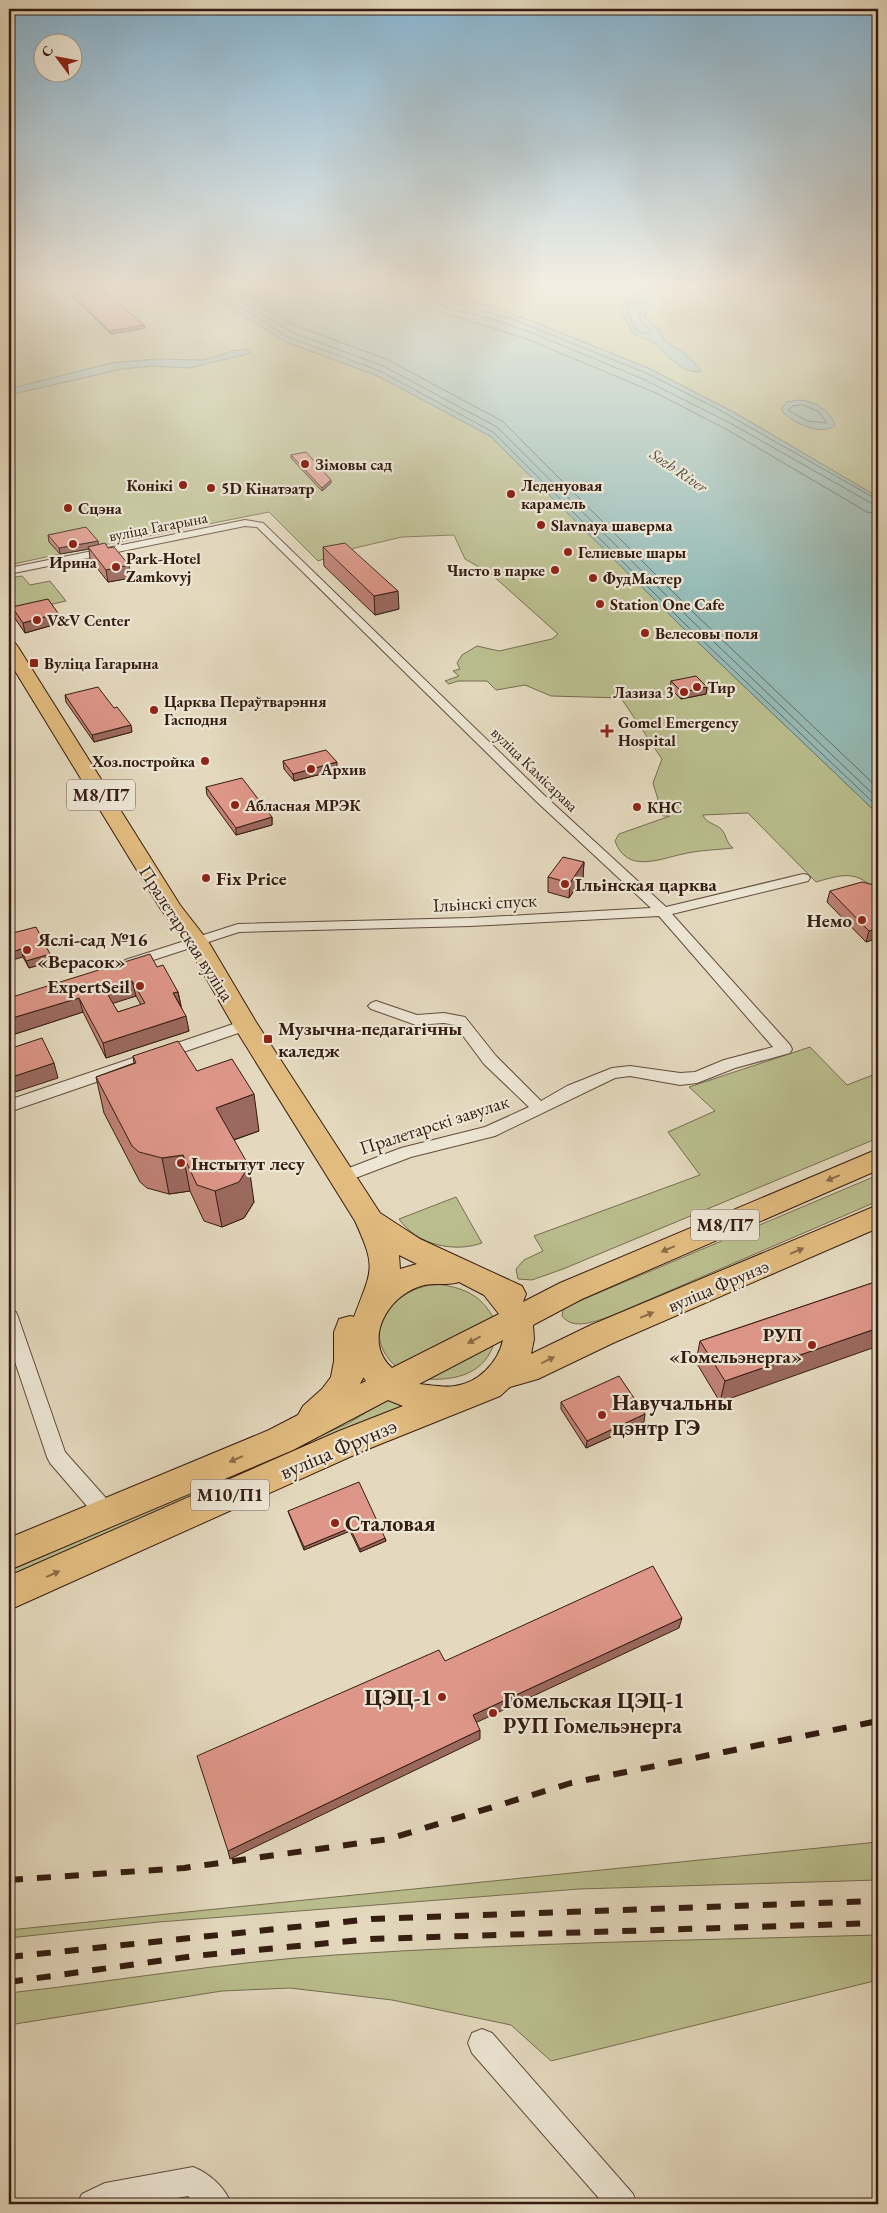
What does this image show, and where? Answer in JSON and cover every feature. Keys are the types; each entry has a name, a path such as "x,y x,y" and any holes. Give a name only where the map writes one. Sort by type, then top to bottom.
{"main road":[{"name":"Пралетарская вуліца","path":"9,646 166,900 196,941 245,1025 342,1177 372,1229 384,1252 386,1266 383,1279 370,1308"},
{"name":"вуліца Фрунзэ","path":"9,1554 281,1440 390,1385 517,1317 571,1291 878,1159"},
{"name":"вуліца Фрунзэ","path":"502,1376 527,1370 602,1334 878,1216"},
{"name":"Пралетарская вуліца","path":"372,1229 464,1274"},
{"name":"вуліца Фрунзэ","path":"281,1440 331,1403 345,1381 350,1363 351,1319 371,1275 372,1229"},
{"name":"М8/П7","path":"454,1400 420,1398 390,1385 378,1374 369,1360 364,1346 364,1330 370,1308 383,1293 400,1281 413,1276 442,1271 464,1274 479,1279 495,1288 533,1298 571,1291"},
{"name":"вуліца Фрунзэ","path":"9,1594 351,1441 489,1387 502,1376 515,1358 520,1338 517,1317 504,1297 495,1288"}],"street":[{"name":"вуліца Гагарына","path":"9,571 254,523"},
{"name":"вуліца Камісарава","path":"254,523 260,525 541,799 663,912 784,1049"},
{"name":"Ільінскі спуск","path":"116,968 228,931 252,927 470,922 663,912 803,878"},
{"name":"Пралетарскі завулак","path":"376,1006 416,1020 444,1018 460,1020 490,1060 540,1109"},
{"path":"9,1106 245,1025"},
{"name":"Пралетарскі завулак","path":"342,1177 407,1152 489,1132 540,1109 573,1090 612,1073 630,1071 680,1079 697,1077 730,1064 784,1049"},
{"path":"9,1317 57,1457 106,1513"},
{"path":"482,2043 623,2204"},
{"path":"92,2204 105,2197 192,2180 217,2204"}],"green space":[{"path":"9,386 398,386 483,431 494,439 681,626 878,814 878,892 856,877 834,877 816,882 748,813 703,815 706,820 722,830 733,848 695,852 644,862 627,858 620,851 615,841 619,834 670,816 663,816 653,783 662,759 621,698 551,696 525,685 496,690 487,681 458,681 449,684 445,681 459,676 453,671 460,669 457,663 462,655 477,646 499,651 552,639 558,634 491,574 465,559 454,535 402,537 355,548 318,561 269,512 98,546 50,542 60,554 9,565"},
{"path":"683,386 878,386 878,497 735,413"},
{"path":"22,576 30,585 50,581 66,601 9,614 9,578"},
{"path":"810,1047 847,1085 878,1073 878,1138 563,1269 532,1280 518,1279 516,1269 524,1260 543,1251 534,1236 700,1175 668,1132 715,1111 689,1087"},
{"path":"878,1175 878,1201 611,1316 585,1324 578,1324 567,1321 562,1316 563,1310 570,1305"},
{"path":"456,1197 482,1243 471,1246 448,1247 426,1241 407,1228 399,1219"},
{"path":"435,1284 454,1287 470,1293 483,1303 494,1319 400,1370 387,1357 380,1343 380,1329 384,1316 392,1305 404,1295 418,1288"},
{"path":"495,1340 491,1352 485,1361 468,1373 447,1379 424,1379"},
{"path":"393,1396 415,1404 9,1579 9,1571 347,1424"},
{"path":"878,1842 878,1880 579,1889 159,1922 9,1938 9,1930"},
{"path":"878,1935 878,1980 551,2061 511,2025 392,2000 290,1988 222,1991 9,2025 9,1993 253,1962 335,1955 606,1942"}],"water":[{"path":"20,386 47,386 9,395 9,389"},
{"name":"Sozh River","path":"397,386 683,386 735,413 878,497 878,814 681,626 490,436"},
{"path":"799,400 821,407 835,425 822,430 807,427 793,420 782,411 787,402"}],"building":[{"path":"306,452 331,480 322,488 291,455"},
{"path":"86,527 98,541 59,548 48,535"},
{"path":"105,543 108,548 114,547 129,565 106,570 88,547"},
{"path":"345,543 398,591 374,596 323,547"},
{"path":"48,599 58,613 23,623 12,607"},
{"path":"696,676 707,687 682,692 671,681"},
{"path":"98,687 114,708 117,707 131,725 92,735 65,695"},
{"path":"326,750 337,762 293,774 283,761"},
{"name":"Абласная МРЭК","path":"242,778 272,817 236,828 206,787"},
{"path":"563,857 584,862 570,883 548,877"},
{"name":"Немо","path":"862,882 878,886 878,928 869,931 830,891"},
{"name":"Яслі-сад №16 «Верасок»","path":"36,927 50,954 26,961 21,949 9,953 9,934"},
{"path":"150,954 157,967 163,965 178,992 173,993 186,1016 103,1043 79,998 9,1019 9,998","holes":["132,981 145,1003 118,1012 105,990"]},
{"path":"42,1038 54,1063 9,1078 9,1049"},
{"path":"178,1041 197,1071 232,1059 254,1094 216,1108 249,1166 239,1182 215,1191 197,1185 183,1155 162,1158 139,1152 132,1146 96,1077 136,1063 133,1056"},
{"path":"878,1281 878,1328 725,1381 700,1341"},
{"name":"Навучальны цэнтр ГЭ","path":"619,1376 645,1414 587,1441 561,1402"},
{"name":"Сталовая","path":"359,1482 385,1538 360,1549 350,1528 304,1547 288,1511"},
{"name":"ЦЭЦ-1","path":"653,1566 682,1618 473,1715 480,1730 228,1851 197,1756 439,1650 445,1661"}],"railway":[{"path":"9,1880 184,1868 389,1839 571,1783 878,1721"},
{"path":"9,1957 372,1919 878,1901"},
{"path":"9,1982 194,1956 371,1939 878,1923"}],"place":[{"name":"Зімовы сад","path":"305,464"},
{"name":"Конікі","path":"183,485"},
{"name":"5D Кінатэатр","path":"211,488"},
{"name":"Леденуовая карамель","path":"511,494"},
{"name":"Сцэна","path":"68,508"},
{"name":"Slavnaya шаверма","path":"541,525"},
{"name":"Ирина","path":"73,544"},
{"name":"Гелиевые шары","path":"568,552"},
{"name":"Park-Hotel Zamkovyj","path":"116,567"},
{"name":"Чисто в парке","path":"555,570"},
{"name":"ФудМастер","path":"593,578"},
{"name":"Station One Cafe","path":"600,604"},
{"name":"V&V Center","path":"37,620"},
{"name":"Велесовы поля","path":"645,633"},
{"name":"Вуліца Гагарына","path":"34,663"},
{"name":"Тир","path":"697,687"},
{"name":"Лазиза 3","path":"684,692"},
{"name":"Царква Пераўтварэння Гасподня","path":"154,710"},
{"name":"Gomel Emergency Hospital","path":"607,731"},
{"name":"Хоз.постройка","path":"205,761"},
{"name":"Архив","path":"311,769"},
{"name":"Абласная МРЭК","path":"235,805"},
{"name":"КНС","path":"637,807"},
{"name":"Fix Price","path":"206,878"},
{"name":"Ільінская царква","path":"565,884"},
{"name":"Немо","path":"862,920"},
{"name":"Яслі-сад №16 «Верасок»","path":"27,950"},
{"name":"ExpertSeil","path":"140,986"},
{"name":"Музычна-педагагічны каледж","path":"268,1039"},
{"name":"Інстытут лесу","path":"181,1163"},
{"name":"РУП «Гомельэнерга»","path":"812,1345"},
{"name":"Навучальны цэнтр ГЭ","path":"602,1415"},
{"name":"Сталовая","path":"335,1523"},
{"name":"ЦЭЦ-1","path":"442,1697"},
{"name":"Гомельская ЦЭЦ-1 РУП Гомельэнерга","path":"493,1713"}]}
